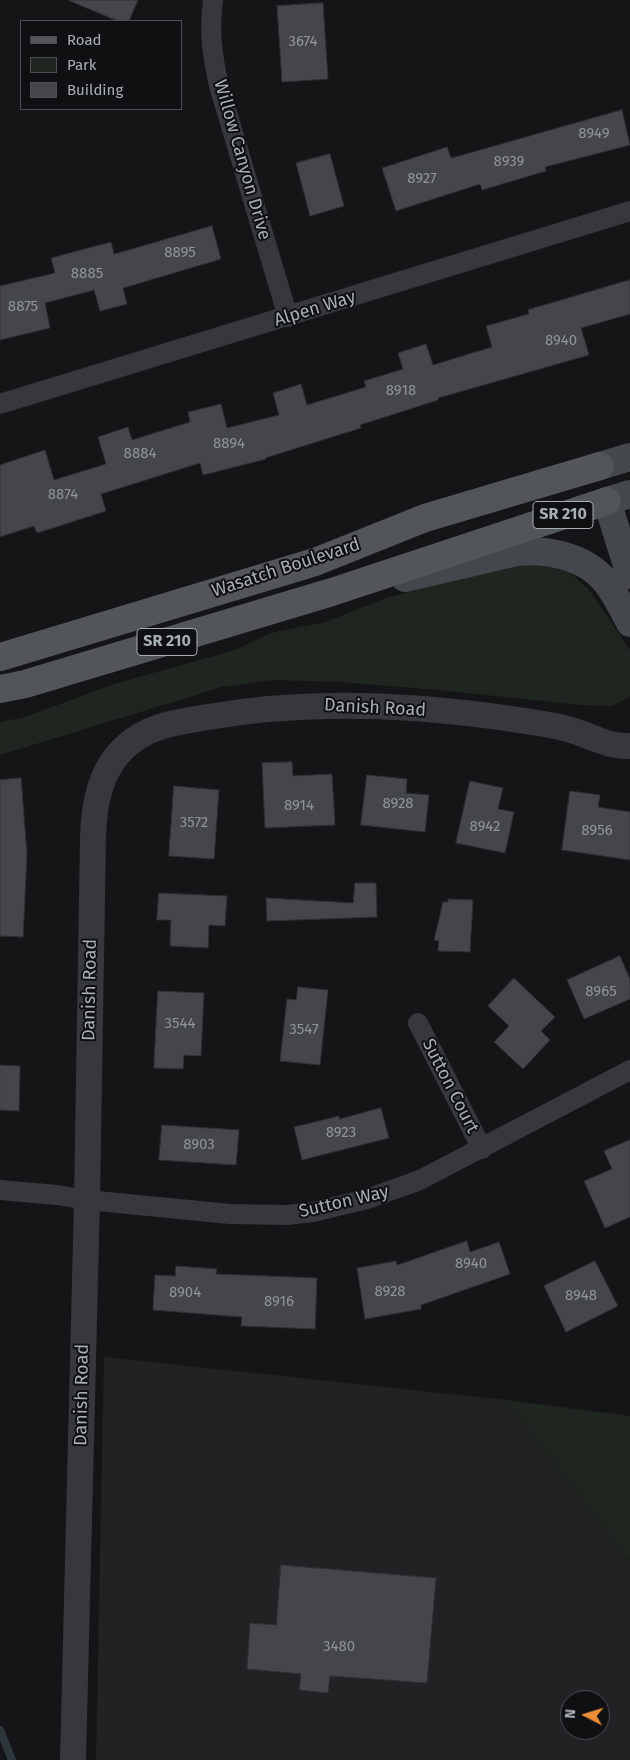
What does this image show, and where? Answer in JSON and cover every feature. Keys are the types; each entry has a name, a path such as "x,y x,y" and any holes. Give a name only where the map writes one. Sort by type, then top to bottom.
{"main road":[{"name":"Wasatch Boulevard","path":"0,657 315,562 425,518 630,456"},
{"path":"315,562 355,555 413,540 553,498 576,496 619,498 630,575"},
{"name":"Wasatch Boulevard","path":"0,689 25,684 332,592 619,498"},
{"name":"Wasatch Boulevard","path":"332,592 424,575 531,550 563,555 593,570 605,580 630,623"}],"street":[{"name":"Willow Canyon Drive","path":"213,0 210,23 212,55 219,86 288,317"},
{"name":"Alpen Way","path":"0,404 630,211"},
{"name":"Danish Road","path":"73,1760 93,822 98,792 109,766 126,746 145,732 168,723 236,712 305,706 341,705 395,708 504,718 568,729 610,745 630,746"},
{"name":"Sutton Court","path":"418,1023 482,1149"},
{"name":"Sutton Way","path":"0,1190 258,1216 313,1212 338,1207 396,1190 444,1169 630,1070"}],"shaded area":[{"path":"104,1357 506,1400 630,1561 630,1760 96,1760"}],"green space":[{"path":"531,563 557,566 570,572 590,591 630,650 630,696 628,698 612,706 580,705 341,682 273,680 222,687 0,755 0,722 25,717 114,684 235,650 271,633 325,622 386,598 512,565"},
{"path":"506,1400 630,1416 630,1561"}],"building":[{"path":"68,0 138,0 129,20 116,20"},
{"path":"323,3 328,79 282,82 277,6"},
{"path":"622,110 630,145 545,167 546,171 482,190 480,184 396,211 382,168 447,147 451,158"},
{"path":"330,154 344,206 310,216 296,163"},
{"path":"212,226 221,259 123,288 127,304 100,311 94,290 45,303 50,328 0,340 0,286 55,273 51,258 111,242 114,254"},
{"path":"630,280 630,314 581,328 589,355 438,398 438,400 360,425 361,428 266,459 203,475 200,463 101,494 106,511 37,533 34,526 0,537 0,465 45,450 54,480 106,464 98,437 128,427 132,440 190,422 188,412 221,404 227,428 279,415 273,393 301,384 307,405 366,387 364,381 403,369 398,353 426,344 433,365 492,347 486,326 529,314 528,310"},
{"path":"292,762 293,776 332,774 335,825 265,828 262,763"},
{"path":"367,775 407,779 406,793 429,795 425,832 361,825"},
{"path":"21,778 27,854 23,937 0,936 0,780"},
{"path":"470,781 503,788 498,809 514,812 505,853 456,843"},
{"path":"174,786 219,790 214,859 169,856"},
{"path":"570,791 600,795 598,807 630,812 630,860 562,850"},
{"path":"355,883 376,883 377,917 267,921 266,898 353,903"},
{"path":"159,893 227,896 225,926 209,925 208,948 170,946 171,920 157,920"},
{"path":"448,899 473,900 470,952 438,951 439,941 434,940 443,902 448,902"},
{"path":"620,956 630,979 630,999 584,1019 567,980"},
{"path":"514,978 555,1017 541,1031 550,1040 523,1069 494,1042 509,1026 488,1006"},
{"path":"298,987 328,990 320,1065 280,1061 287,999 296,1000"},
{"path":"158,991 204,993 201,1056 184,1055 183,1069 154,1068"},
{"path":"0,1065 20,1066 19,1111 0,1110"},
{"path":"381,1108 389,1138 302,1160 294,1127 339,1116 339,1119"},
{"path":"162,1125 239,1130 236,1165 159,1160"},
{"path":"630,1140 630,1217 605,1228 584,1181 612,1169 604,1151"},
{"path":"467,1241 470,1252 499,1242 510,1274 421,1305 421,1309 365,1319 357,1268 396,1261 397,1265"},
{"path":"595,1261 618,1306 566,1332 544,1286"},
{"path":"176,1266 217,1269 216,1274 317,1278 315,1329 241,1326 242,1317 153,1310 155,1275 175,1276"},
{"path":"281,1565 436,1578 427,1683 330,1676 328,1693 299,1690 301,1674 247,1669 250,1623 276,1625"}],"waterway":[{"path":"0,1730 12,1760"}]}
